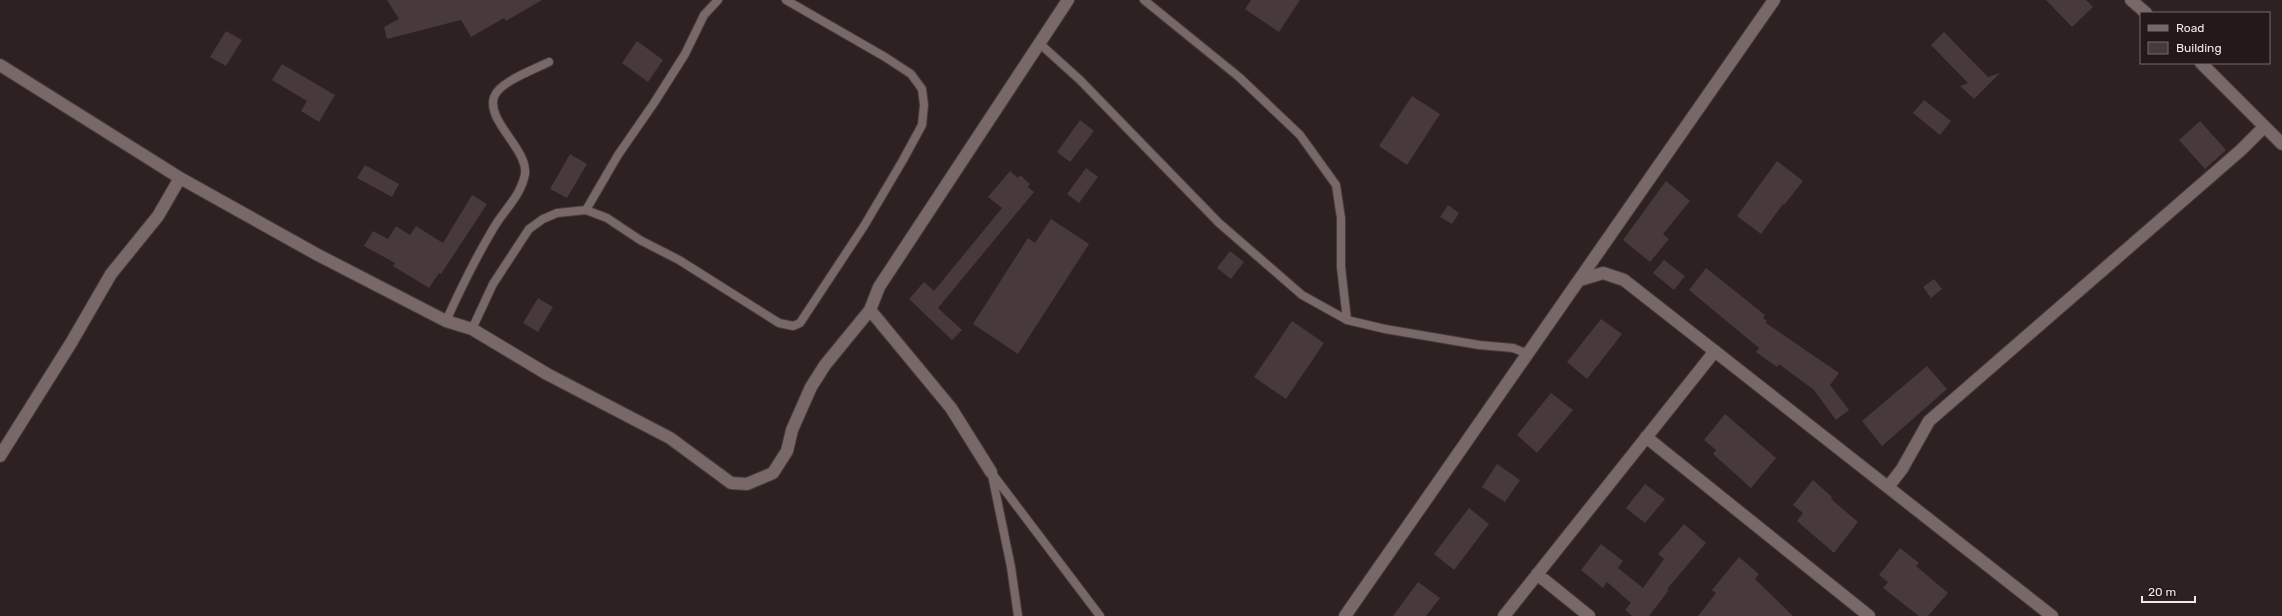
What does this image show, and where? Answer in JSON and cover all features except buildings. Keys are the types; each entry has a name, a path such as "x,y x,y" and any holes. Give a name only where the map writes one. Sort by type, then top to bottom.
{"street":[{"path":"0,64 180,178 318,255 446,321 472,329 547,374 670,438 731,483 747,484 773,473 787,451 792,430 811,387 825,365 870,310 879,287 1068,0"},
{"path":"1345,616 1774,0"},
{"path":"2131,0 2145,12"},
{"path":"2202,64 2282,144"},
{"path":"1888,488 1902,469 1929,421 2241,150 2264,127"},
{"path":"0,456 71,343 111,274 158,216 180,178"},
{"path":"1580,280 1603,273 1624,280 2052,616"},
{"path":"870,310 951,408 991,472"},
{"path":"1504,616 1714,351"},
{"path":"1646,437 1869,616"},
{"path":"1537,574 1589,616"}],"lane":[{"path":"586,210 618,155 654,103 681,60 704,15 718,0"},
{"path":"472,329 493,284 529,229 543,219 558,213 586,210 607,218 640,240 679,260 779,323 793,326 800,323 864,226 903,160 922,125 924,105 922,89 911,74 886,57 786,0"},
{"path":"1144,0 1239,77 1300,135 1336,185 1342,218 1341,267 1346,320"},
{"path":"1039,43 1080,80 1219,223 1302,295 1346,320 1385,329 1479,345 1513,348 1528,354"},
{"path":"446,321 469,272 494,227 522,186 525,173 520,156 493,108 494,97 502,86 549,62"},
{"path":"991,472 1011,567 1018,616"},
{"path":"991,472 1100,616"}]}
